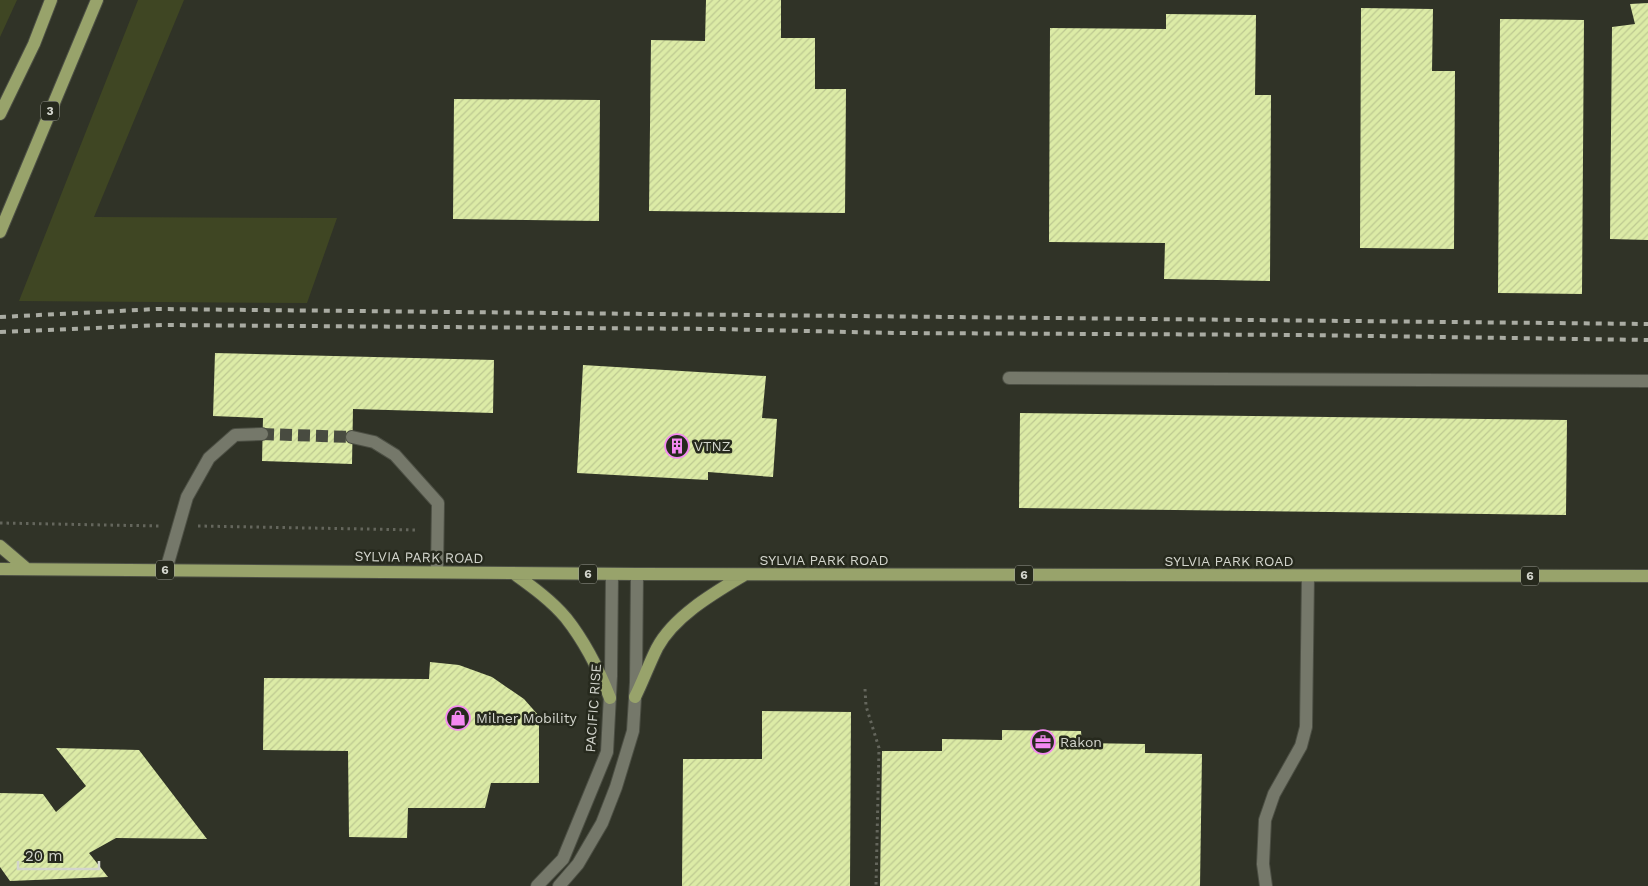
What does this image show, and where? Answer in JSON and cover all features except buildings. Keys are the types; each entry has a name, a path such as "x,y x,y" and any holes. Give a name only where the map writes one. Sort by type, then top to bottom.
{"main road":[{"path":"0,114 34,44 51,0"},
{"name":"3","path":"0,232 97,0"},
{"path":"0,546 28,568"},
{"path":"0,577 28,568"},
{"name":"SYLVIA PARK ROAD","path":"0,569 744,575 1648,576"},
{"path":"513,573 535,588 566,618 598,668 610,698"},
{"path":"635,697 658,647 678,622 708,597 744,575"}],"street":[{"path":"1009,378 1648,381"},
{"path":"166,570 187,497 209,458 235,435 262,434"},
{"path":"352,437 374,442 395,455 438,503 437,572"},
{"name":"PACIFIC RISE","path":"537,886 563,859 607,752 612,574"},
{"path":"559,886 578,864 602,823 613,796 633,731 637,574"},
{"path":"1266,886 1263,864 1265,820 1274,794 1301,746 1306,727 1308,576"}],"path":[{"path":"0,523 414,529 437,533"},
{"path":"865,689 866,706 878,748 876,886"}],"green space":[{"path":"0,0 17,0 0,37"},
{"path":"138,0 184,0 94,217 337,218 307,303 19,301"}],"tunnel":[{"path":"262,434 352,437"}],"railway":[{"path":"0,317 157,309 1648,324"},
{"path":"0,332 163,325 715,329 896,333 1305,335 1648,340"}],"place":[{"name":"VTNZ","path":"677,446"},
{"name":"Milner Mobility","path":"458,718"},
{"name":"Rakon","path":"1043,742"}]}
